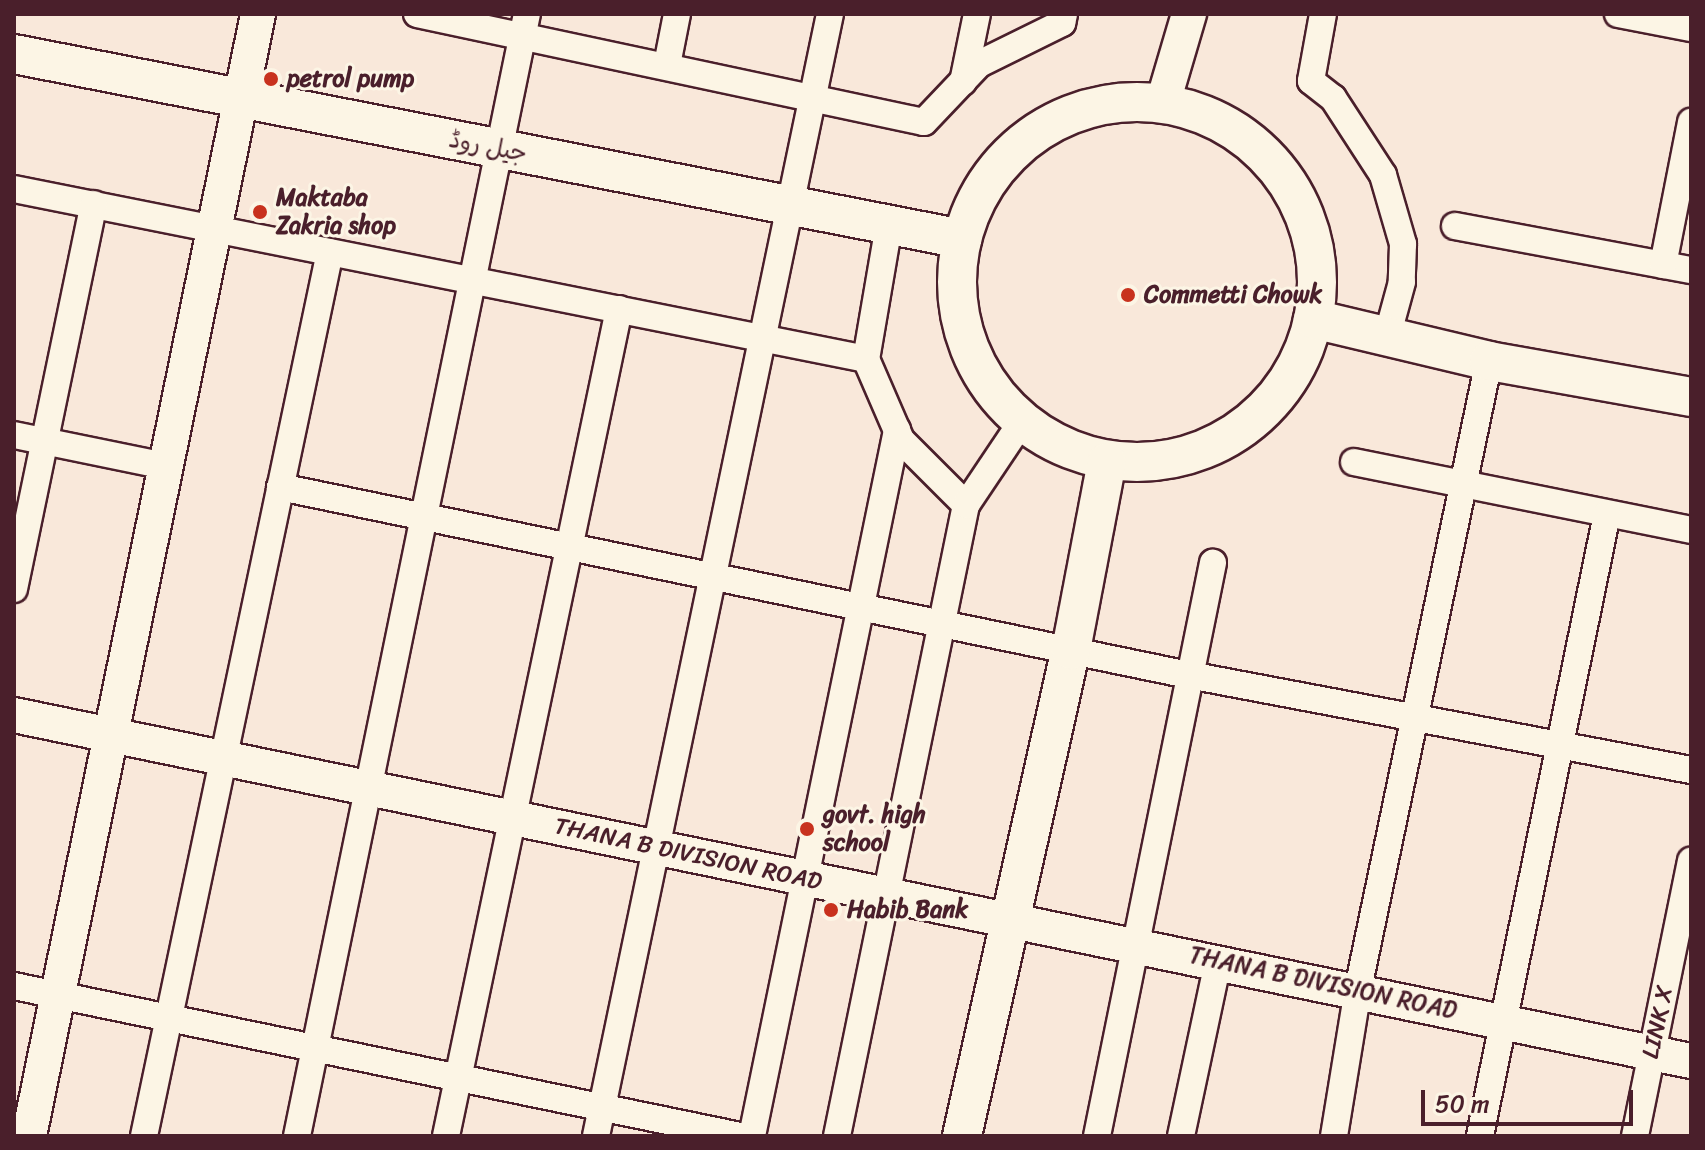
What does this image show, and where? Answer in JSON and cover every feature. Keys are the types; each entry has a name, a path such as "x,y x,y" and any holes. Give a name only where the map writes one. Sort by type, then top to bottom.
{"main road":[{"name":"جیل روڈ","path":"14,54 962,239"},
{"path":"1164,99 1219,121 1261,149 1292,188 1312,235 1318,285 1311,334 1281,393 1233,437 1172,461 1107,462 1051,442 1004,405 972,356 957,298 962,239 983,188 1018,146 1064,116 1117,102 1164,99"},
{"path":"1313,319 1489,361 1691,397"},
{"path":"962,1136 1071,650 1107,462"}],"street":[{"path":"29,1136 258,14"},
{"path":"417,14 525,25 667,65 924,122 979,64 1062,23 1064,14"},
{"path":"667,65 677,14"},
{"path":"596,1136 830,14"},
{"path":"963,82 977,14"},
{"path":"1164,99 1189,14"},
{"path":"1323,14 1311,81 1333,98 1383,175 1403,244 1402,282 1387,337"},
{"path":"1618,14 1691,28"},
{"path":"297,1136 525,25"},
{"path":"1663,265 1691,122"},
{"path":"14,189 866,359"},
{"path":"14,589 94,204"},
{"path":"889,225 866,359 897,430 930,473 966,505"},
{"path":"1455,226 1691,270"},
{"path":"144,1136 330,252"},
{"path":"446,1136 619,309"},
{"path":"1334,1136 1358,989 1489,361"},
{"path":"837,1136 966,505 1023,420"},
{"path":"752,1136 802,877 897,430"},
{"path":"14,435 165,466"},
{"path":"1354,462 1691,530"},
{"path":"280,487 1189,675 1691,770"},
{"path":"1480,1136 1607,514"},
{"path":"1097,1136 1213,563"},
{"name":"THANA B DIVISION ROAD","path":"14,715 1358,989 1691,1061"},
{"name":"LINK X","path":"1635,1136 1691,861"},
{"path":"1181,1136 1218,962"},
{"path":"14,986 740,1136"}],"place":[{"name":"petrol pump","path":"271,79"},
{"name":"Maktaba Zakria shop","path":"260,212"},
{"name":"Commetti Chowk","path":"1128,295"},
{"name":"govt. high school","path":"807,829"},
{"name":"Habib Bank","path":"831,910"}]}
